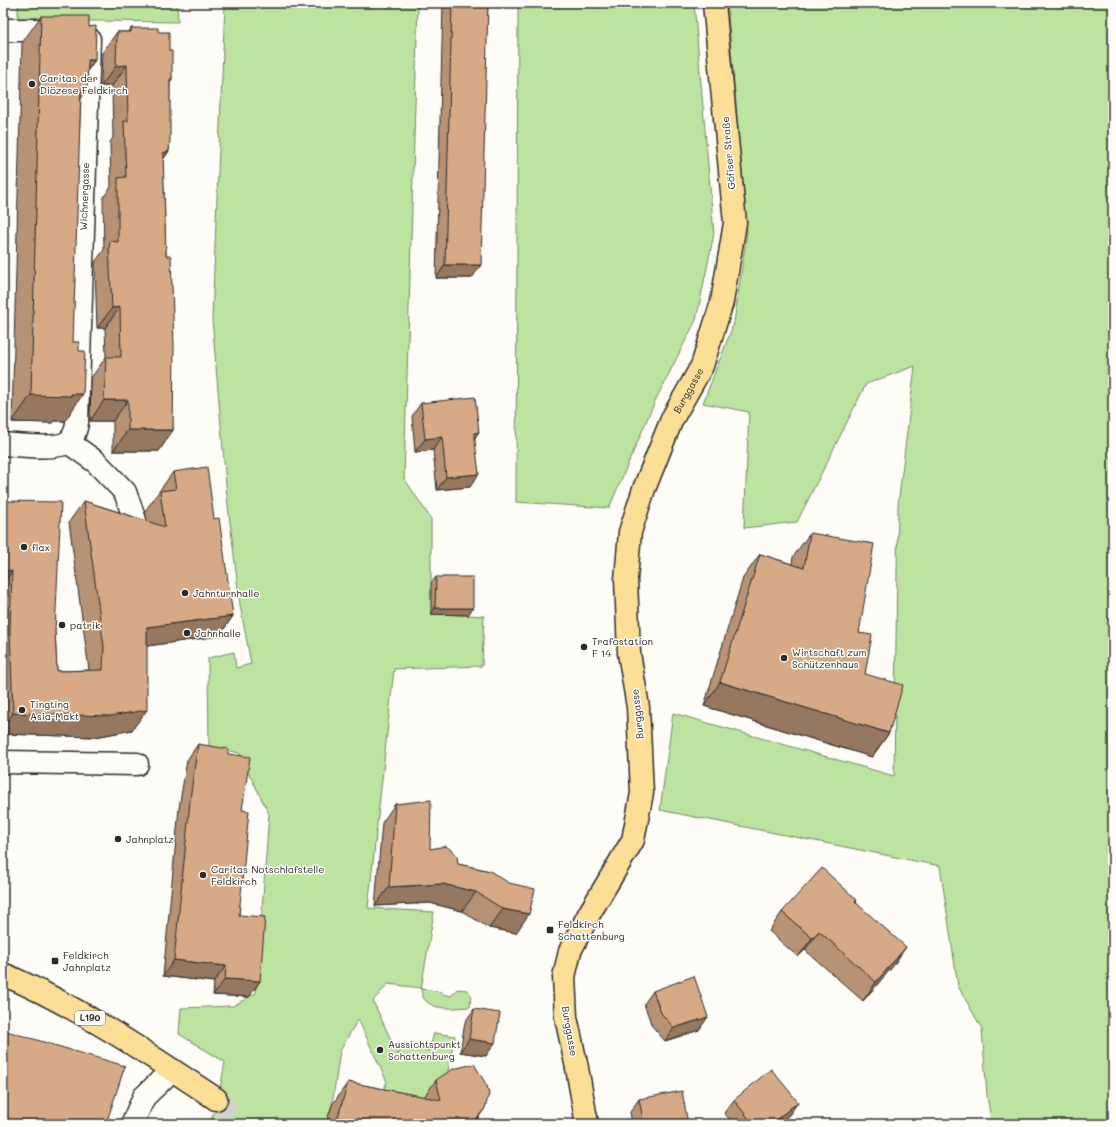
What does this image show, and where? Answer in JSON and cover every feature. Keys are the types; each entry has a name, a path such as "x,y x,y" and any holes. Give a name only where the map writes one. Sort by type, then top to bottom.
{"main road":[{"name":"Göfiser Straße","path":"714,3 735,224 722,302"},
{"name":"Burggasse","path":"587,1124 566,1017 564,977 570,951 576,939 633,840 642,793 638,707 629,653 626,579 630,532 644,489 672,419 702,366 722,302"},
{"name":"L190","path":"3,974 42,991 107,1028 216,1099"}],"street":[{"name":"Wichnergasse","path":"3,30 82,30 90,40 77,423 74,434 68,442"},
{"path":"3,444 58,446 68,442 96,462 125,492 135,520"},
{"path":"3,762 137,764"},
{"path":"132,1124 144,1097 172,1070"}],"green space":[{"path":"18,3 177,3 178,22 18,20"},
{"path":"225,3 418,3 404,478 431,519 431,583 468,615 484,616 482,666 394,669 368,908 434,912 421,988 388,984 373,1001 398,1055 404,1044 429,1051 434,1033 455,1036 444,1090 420,1103 380,1097 387,1082 358,1019 340,1051 332,1105 326,1124 210,1124 219,1095 225,1062 179,1034 181,1008 233,1006 256,993 269,814 239,753 209,746 208,658 234,652 236,668 251,664 240,605 227,497 212,319"},
{"path":"518,3 694,3 714,234 696,320 655,401 609,508 516,502"},
{"path":"727,3 1113,3 1113,1124 992,1124 987,1096 982,1029 958,986 940,866 660,810 673,713 894,776 898,505 915,366 866,384 797,522 744,528 749,412 703,403 734,323 747,232"},
{"path":"421,989 442,992 442,994 451,996 457,989 467,990 471,995 470,1007 447,1008 432,1005 427,1002"}],"building":[{"path":"452,3 488,3 481,265 445,265"},
{"path":"41,16 89,16 89,27 96,26 95,60 88,60 87,90 81,89 73,342 79,342 79,351 85,351 83,394 71,394 71,396 31,395"},
{"path":"131,28 158,28 158,32 169,32 169,51 172,51 169,151 163,153 166,256 171,256 174,346 173,430 128,430 128,400 104,400 106,357 121,357 120,307 112,308 109,248 110,241 118,242 118,178 126,177 124,121 128,121 127,65 116,66 117,32 131,32"},
{"path":"475,397 479,432 474,433 479,474 446,477 442,437 425,439 421,403"},
{"path":"207,467 214,519 219,518 233,616 147,627 147,710 110,716 13,713 10,629 12,571 3,570 3,501 61,502 55,631 57,671 103,670 104,647 84,501 165,527 160,491 176,489 173,472"},
{"name":"Wirtschaft zum Schützenhaus","path":"810,533 874,544 859,633 872,635 865,674 903,685 889,733 720,682 760,554 804,568"},
{"path":"436,577 473,577 473,608 435,608"},
{"path":"198,744 228,749 228,754 250,757 242,810 249,811 239,915 265,917 260,981 225,979 226,966 174,960 191,792"},
{"path":"431,800 430,849 446,846 457,855 458,864 490,871 509,883 535,889 529,914 503,909 476,892 443,884 389,887 395,804"},
{"path":"822,868 857,900 855,902 906,947 876,982 819,931 812,938 782,912"},
{"path":"694,976 708,1017 674,1028 661,1013 653,991"},
{"path":"474,1009 500,1013 495,1043 469,1039"},
{"path":"3,1030 125,1066 106,1124 3,1124"},
{"path":"474,1064 487,1086 489,1094 485,1108 478,1117 470,1123 336,1124 348,1082 441,1100 436,1080 453,1069"},
{"path":"771,1069 798,1102 771,1124 753,1124 734,1100"},
{"path":"682,1091 688,1124 644,1124 639,1099"}],"tunnel":[{"path":"216,1099 239,1124"}],"place":[{"name":"Caritas der Diözese Feldkirch","path":"32,84"},
{"name":"flax","path":"24,547"},
{"name":"Jahnturnhalle","path":"185,593"},
{"name":"patrik","path":"62,625"},
{"name":"Jahnhalle","path":"187,633"},
{"name":"Trafostation F 14","path":"584,647"},
{"name":"Wirtschaft zum Schützenhaus","path":"784,658"},
{"name":"Tingting Asia-Makt","path":"22,710"},
{"name":"Jahnplatz","path":"118,839"},
{"name":"Caritas Notschlafstelle Feldkirch","path":"203,875"},
{"name":"Feldkirch Schattenburg","path":"550,930"},
{"name":"Feldkirch Jahnplatz","path":"55,961"},
{"name":"Aussichtspunkt Schattenburg","path":"380,1050"}]}
